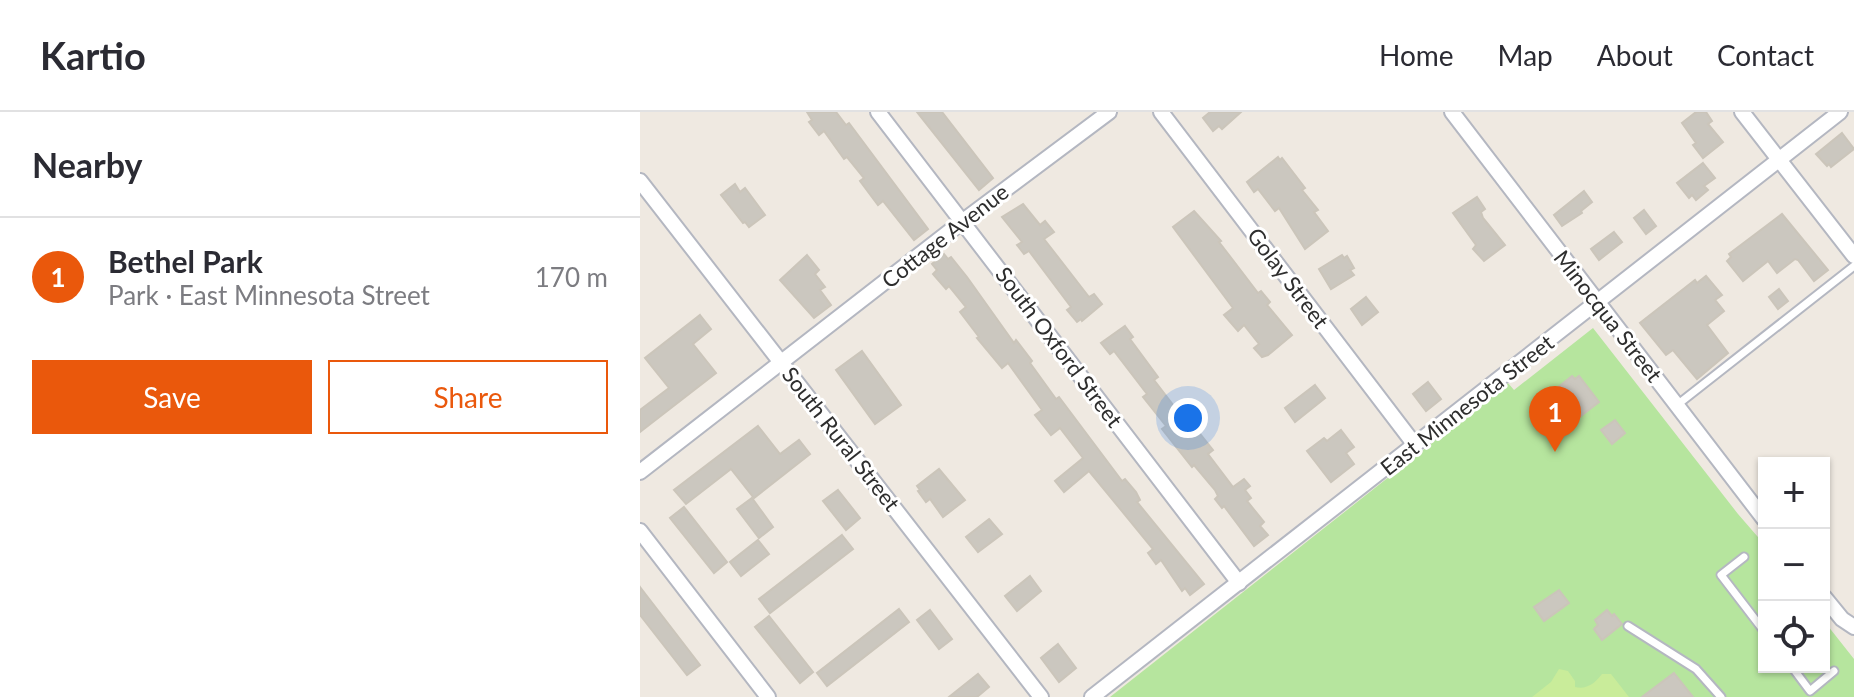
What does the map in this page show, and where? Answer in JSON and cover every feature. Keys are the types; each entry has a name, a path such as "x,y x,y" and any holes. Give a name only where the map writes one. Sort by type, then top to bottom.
{"street":[{"name":"South Oxford Street","path":"878,112 1239,583"},
{"name":"Cottage Avenue","path":"640,472 963,221 1109,112"},
{"name":"Golay Street","path":"1161,112 1415,445"},
{"name":"Minocqua Street","path":"1452,112 1758,511"},
{"path":"1742,112 1854,256"},
{"name":"East Minnesota Street","path":"1092,697 1840,112"},
{"name":"South Rural Street","path":"640,181 1041,697"},
{"path":"640,531 768,697"},
{"path":"1827,601 1842,619 1854,627"}],"lane":[{"path":"1677,405 1854,266"},
{"path":"1744,557 1721,575 1758,623"},
{"path":"1628,626 1696,669 1721,697"},
{"path":"1796,673 1810,691 1834,671"}],"green space":[{"path":"1593,328 1758,537 1758,673 1830,673 1830,629 1854,659 1854,697 1110,697 1508,383 1514,390"},
{"path":"1559,669 1568,671 1575,681 1575,687 1579,688 1590,685 1602,674 1611,674 1629,697 1532,697 1551,682"}],"building":[{"path":"807,112 836,112 846,125 849,123 928,229 914,240 883,201 878,205 860,181 864,178 847,157 844,159 824,131 819,135 809,122 812,120"},
{"path":"917,112 942,112 993,178 979,190"},
{"path":"1210,112 1241,112 1222,129 1219,126 1213,131 1203,118"},
{"path":"1696,112 1706,112 1712,121 1708,124 1723,142 1703,158 1682,123"},
{"path":"1842,133 1854,149 1831,167 1829,164 1827,166 1816,154"},
{"path":"1278,157 1305,188 1302,190 1318,210 1314,212 1328,231 1305,249 1279,208 1275,211 1258,189 1254,192 1247,182"},
{"path":"1703,163 1715,178 1704,186 1708,190 1696,200 1692,195 1689,198 1677,183"},
{"path":"735,184 740,192 745,188 765,215 749,227 721,195"},
{"path":"1584,191 1592,202 1562,226 1554,215"},
{"path":"1477,197 1485,209 1481,212 1483,218 1505,245 1484,261 1473,249 1476,245 1453,213"},
{"path":"1023,204 1040,225 1045,221 1054,232 1044,239 1089,297 1094,294 1102,304 1082,321 1077,322 1067,310 1071,307 1029,251 1024,254 1017,245 1022,242 1002,217"},
{"path":"1644,210 1656,226 1646,234 1634,218"},
{"path":"1194,211 1221,241 1258,293 1261,291 1270,302 1267,305 1292,335 1268,355 1262,357 1254,348 1259,344 1244,325 1238,331 1224,315 1233,308 1173,227"},
{"path":"1782,214 1828,270 1814,281 1798,260 1795,259 1777,273 1768,261 1743,281 1727,261 1731,257 1729,254"},
{"path":"1614,232 1622,242 1599,260 1591,249"},
{"path":"944,254 948,259 951,257 967,277 1014,343 1016,340 1032,361 1030,363 1056,399 1059,397 1122,481 1125,479 1136,492 1140,500 1137,502 1204,584 1190,595 1185,588 1182,591 1161,560 1156,564 1148,553 1153,549 1089,471 1064,492 1055,481 1083,458 1060,428 1051,435 1035,415 1042,410 1008,363 1002,368 960,312 966,307 949,286 946,289 933,274 937,270 932,264"},
{"path":"807,255 819,270 815,274 825,287 820,290 831,305 814,318 780,280"},
{"path":"1342,255 1344,258 1347,256 1354,268 1350,270 1354,275 1331,289 1319,269"},
{"path":"1706,276 1722,295 1715,300 1724,311 1707,325 1728,353 1697,379 1673,350 1666,355 1640,323 1695,280 1697,283"},
{"path":"1779,289 1788,301 1778,309 1769,297"},
{"path":"1366,297 1378,312 1362,325 1351,309"},
{"path":"700,315 711,329 693,344 716,373 640,432 640,410 669,388 645,358"},
{"path":"1125,326 1133,337 1130,339 1158,377 1154,380 1190,427 1193,425 1213,450 1208,454 1233,487 1244,479 1250,486 1245,490 1251,498 1247,501 1264,522 1260,526 1268,535 1254,546 1224,506 1222,508 1215,499 1218,496 1215,490 1162,429 1166,426 1143,397 1147,394 1114,351 1110,354 1101,343"},
{"path":"862,351 901,405 875,424 836,370"},
{"path":"1572,376 1575,379 1579,376 1599,402 1565,428 1560,422 1557,425 1542,406 1545,403 1542,400"},
{"path":"1428,382 1441,399 1426,411 1413,394"},
{"path":"1315,385 1325,398 1295,422 1285,408"},
{"path":"1615,420 1625,433 1612,444 1601,430"},
{"path":"758,426 780,454 799,440 810,454 754,498 731,469 686,504 674,490"},
{"path":"1341,430 1354,447 1346,453 1354,464 1331,482 1307,451"},
{"path":"939,469 965,500 943,517 930,499 926,502 917,486"},
{"path":"838,490 860,518 846,530 823,501"},
{"path":"752,498 773,527 759,538 737,509"},
{"path":"684,507 727,562 714,573 670,518"},
{"path":"989,519 1002,534 978,552 966,537"},
{"path":"842,535 853,549 770,613 759,599"},
{"path":"758,540 769,554 741,576 730,562"},
{"path":"1030,576 1041,591 1017,611 1005,596"},
{"path":"640,587 700,665 687,675 640,615"},
{"path":"1559,590 1569,603 1544,621 1534,607"},
{"path":"899,609 909,622 827,686 817,673"},
{"path":"930,610 952,639 939,649 917,620"},
{"path":"1607,610 1622,624 1602,640 1594,629 1598,625 1595,620"},
{"path":"769,616 813,672 800,683 755,627"},
{"path":"1058,644 1076,668 1059,682 1041,658"},
{"path":"1674,673 1693,697 1642,697"},
{"path":"978,674 989,687 977,697 949,697"}],"place":[{"name":"Bethel Park","path":"1555,452"}]}
